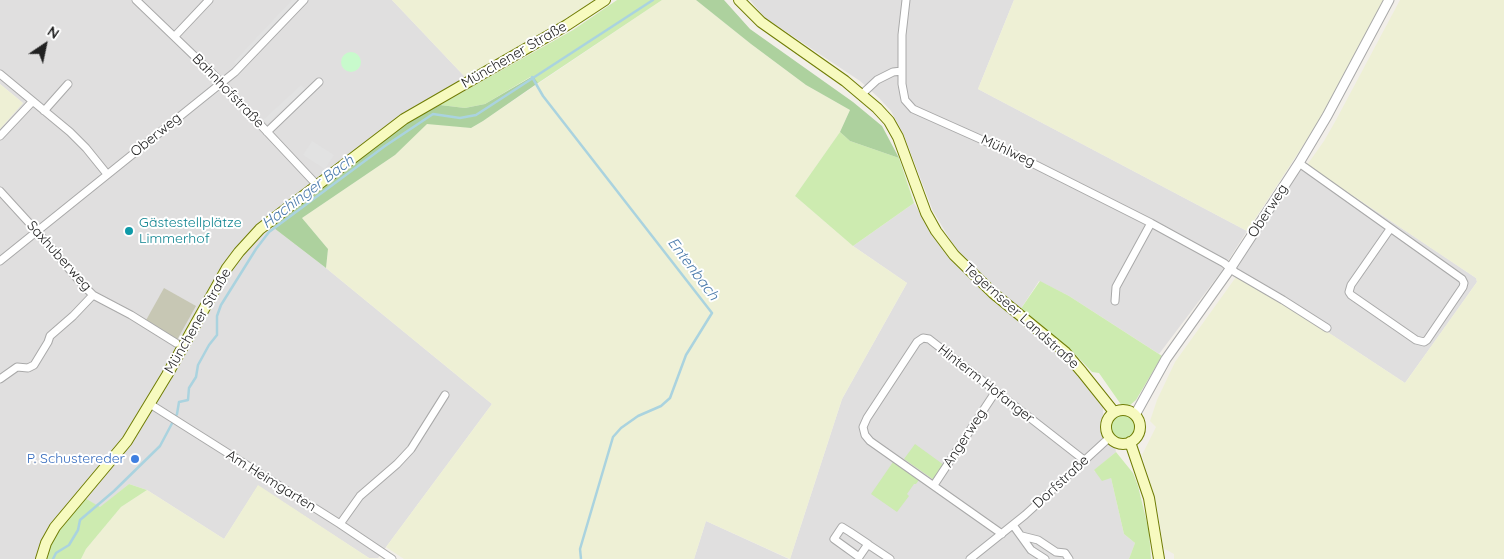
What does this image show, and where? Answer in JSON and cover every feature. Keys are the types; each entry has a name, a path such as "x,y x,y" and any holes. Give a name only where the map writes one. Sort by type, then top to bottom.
{"main road":[{"name":"Münchener Straße","path":"41,559 46,543 55,527 122,447 150,404 227,268 260,228 404,119 559,30 605,0"},
{"name":"Tegernseer Landstraße","path":"739,0 761,22 862,94 888,121 898,137 926,213 936,231 954,255 993,293 1065,352 1114,412"},
{"path":"1123,410 1135,415 1140,430 1134,440 1119,443 1110,437 1107,433 1106,424 1114,412 1123,410"},
{"path":"1130,442 1149,498 1159,559"}],"street":[{"name":"Bahnhofstraße","path":"136,0 221,83 316,184"},
{"path":"175,36 208,0"},
{"name":"Oberweg","path":"0,261 221,83 304,0"},
{"name":"Mühlweg","path":"906,0 902,29 902,84 905,100 913,110 1023,158 1151,223 1224,263 1327,328"},
{"name":"Oberweg","path":"1135,415 1166,359 1230,268 1299,163 1327,116 1389,0"},
{"path":"862,94 877,80 893,72 902,71"},
{"path":"0,74 70,132 107,174"},
{"path":"267,132 318,82"},
{"path":"44,112 68,84"},
{"path":"0,136 32,102"},
{"path":"1299,163 1462,279 1464,283 1424,342 1416,340 1350,295 1349,292 1351,285 1390,229"},
{"name":"Saxhuberweg","path":"0,191 81,283 93,294 176,343"},
{"path":"1115,301 1116,287 1151,223"},
{"path":"1,375 17,367 28,368 34,365 50,336 87,303 93,294"},
{"name":"Hinterm Hofanger","path":"1002,534 870,442 865,435 863,427 867,418 917,342 923,338 929,339 1084,460"},
{"name":"Angerweg","path":"934,485 996,391"},
{"path":"340,524 360,496 412,449 445,395"},
{"name":"Am Heimgarten","path":"150,404 392,559"},
{"name":"Dorfstraße","path":"970,559 1002,534 1110,437"},
{"path":"1012,525 1031,550 1045,559"},
{"path":"868,544 859,557 834,539 842,527 868,544 890,559"},
{"path":"1022,536 1038,540 1056,552 1065,553 1069,559"}],"shaded area":[{"path":"0,0 392,0 465,77 470,87 406,123 270,225 326,268 492,404 378,558 369,558 258,486 224,539 147,490 129,484 100,508 85,498 45,559 0,559 0,129 23,103 0,84"},
{"path":"292,0 298,0 236,64 234,62"},
{"path":"392,0 597,0 567,21 465,77"},
{"path":"662,0 696,0 806,85 850,110 840,132 795,196 853,246 907,283 842,399 790,559 706,521 694,559 404,559 386,547 492,404 326,268 328,249 302,218 395,155 427,123 471,128"},
{"path":"750,0 1014,0 978,89 1247,231 1221,272 1159,354 1069,296 1039,281 1020,310 977,271 951,241 933,211 903,133 891,111 860,81 764,17"},
{"path":"1014,0 1384,0 1323,115 1247,231 978,89"},
{"path":"1400,0 1504,0 1504,559 1174,559 1174,554 1163,548 1158,511 1142,455 1156,427 1150,421 1157,400 1175,362 1236,277 1282,302 1405,383 1477,282 1476,278 1307,165 1336,120"},
{"path":"0,84 23,103 0,129"},
{"path":"301,85 305,89 267,124 263,120"},
{"path":"312,141 334,155 325,169 303,155"},
{"path":"1307,165 1476,278 1477,282 1405,383 1282,302 1236,277 1235,268 1299,169"},
{"path":"914,203 937,241 952,261 994,302 1048,343 1080,376 1103,407 1100,432 1115,447 1116,452 1094,471 1111,478 1124,534 1135,543 1129,559 790,559 842,399 907,283 853,246"},
{"path":"164,288 196,306 177,340 145,322"},
{"path":"258,485 369,558 380,559 81,559 86,549 121,507 147,490 224,539"},
{"path":"706,521 789,559 694,559"}],"green space":[{"path":"617,0 662,0 538,83 532,76 485,104 465,108 440,105 573,30"},
{"path":"696,0 724,0 750,29 853,102 882,126 899,158 850,141 840,132 850,110 806,85"},
{"path":"347,52 355,52 361,58 361,66 355,72 347,72 341,66 341,58"},
{"path":"533,76 538,83 471,128 427,124 395,155 302,218 328,249 326,268 270,225 406,123 440,105 465,108 485,104"},
{"path":"840,132 850,141 899,158 914,203 853,246 795,196"},
{"path":"1040,281 1069,296 1162,356 1136,400 1129,406 1122,406 1099,373 1092,372 1074,353 1020,310"},
{"path":"1123,415 1132,418 1135,427 1132,436 1123,439 1114,436 1111,427 1114,418"},
{"path":"915,444 944,465 934,480 904,459"},
{"path":"1116,452 1133,473 1138,486 1149,531 1151,559 1129,559 1135,543 1124,534 1111,478 1102,481 1094,470"},
{"path":"893,462 919,480 907,494 909,496 897,512 871,494"},
{"path":"129,484 147,490 121,507 86,549 81,559 45,559 49,547 67,517 85,498 100,507"}],"waterway":[{"name":"Hachinger Bach","path":"53,559 56,553 69,545 78,530 80,520 114,491 160,446 177,414 179,402 188,400 189,388 196,377 198,365 217,335 217,316 221,305 256,249 269,232 385,146 433,114 460,118 476,115 653,0"},
{"name":"Entenbach","path":"532,77 543,96 712,313 686,355 670,398 661,406 638,416 621,428 613,437 580,549 581,559"}],"place":[{"name":"Gästestellplätze Limmerhof","path":"129,231"},
{"name":"P. Schustereder","path":"135,459"}]}
